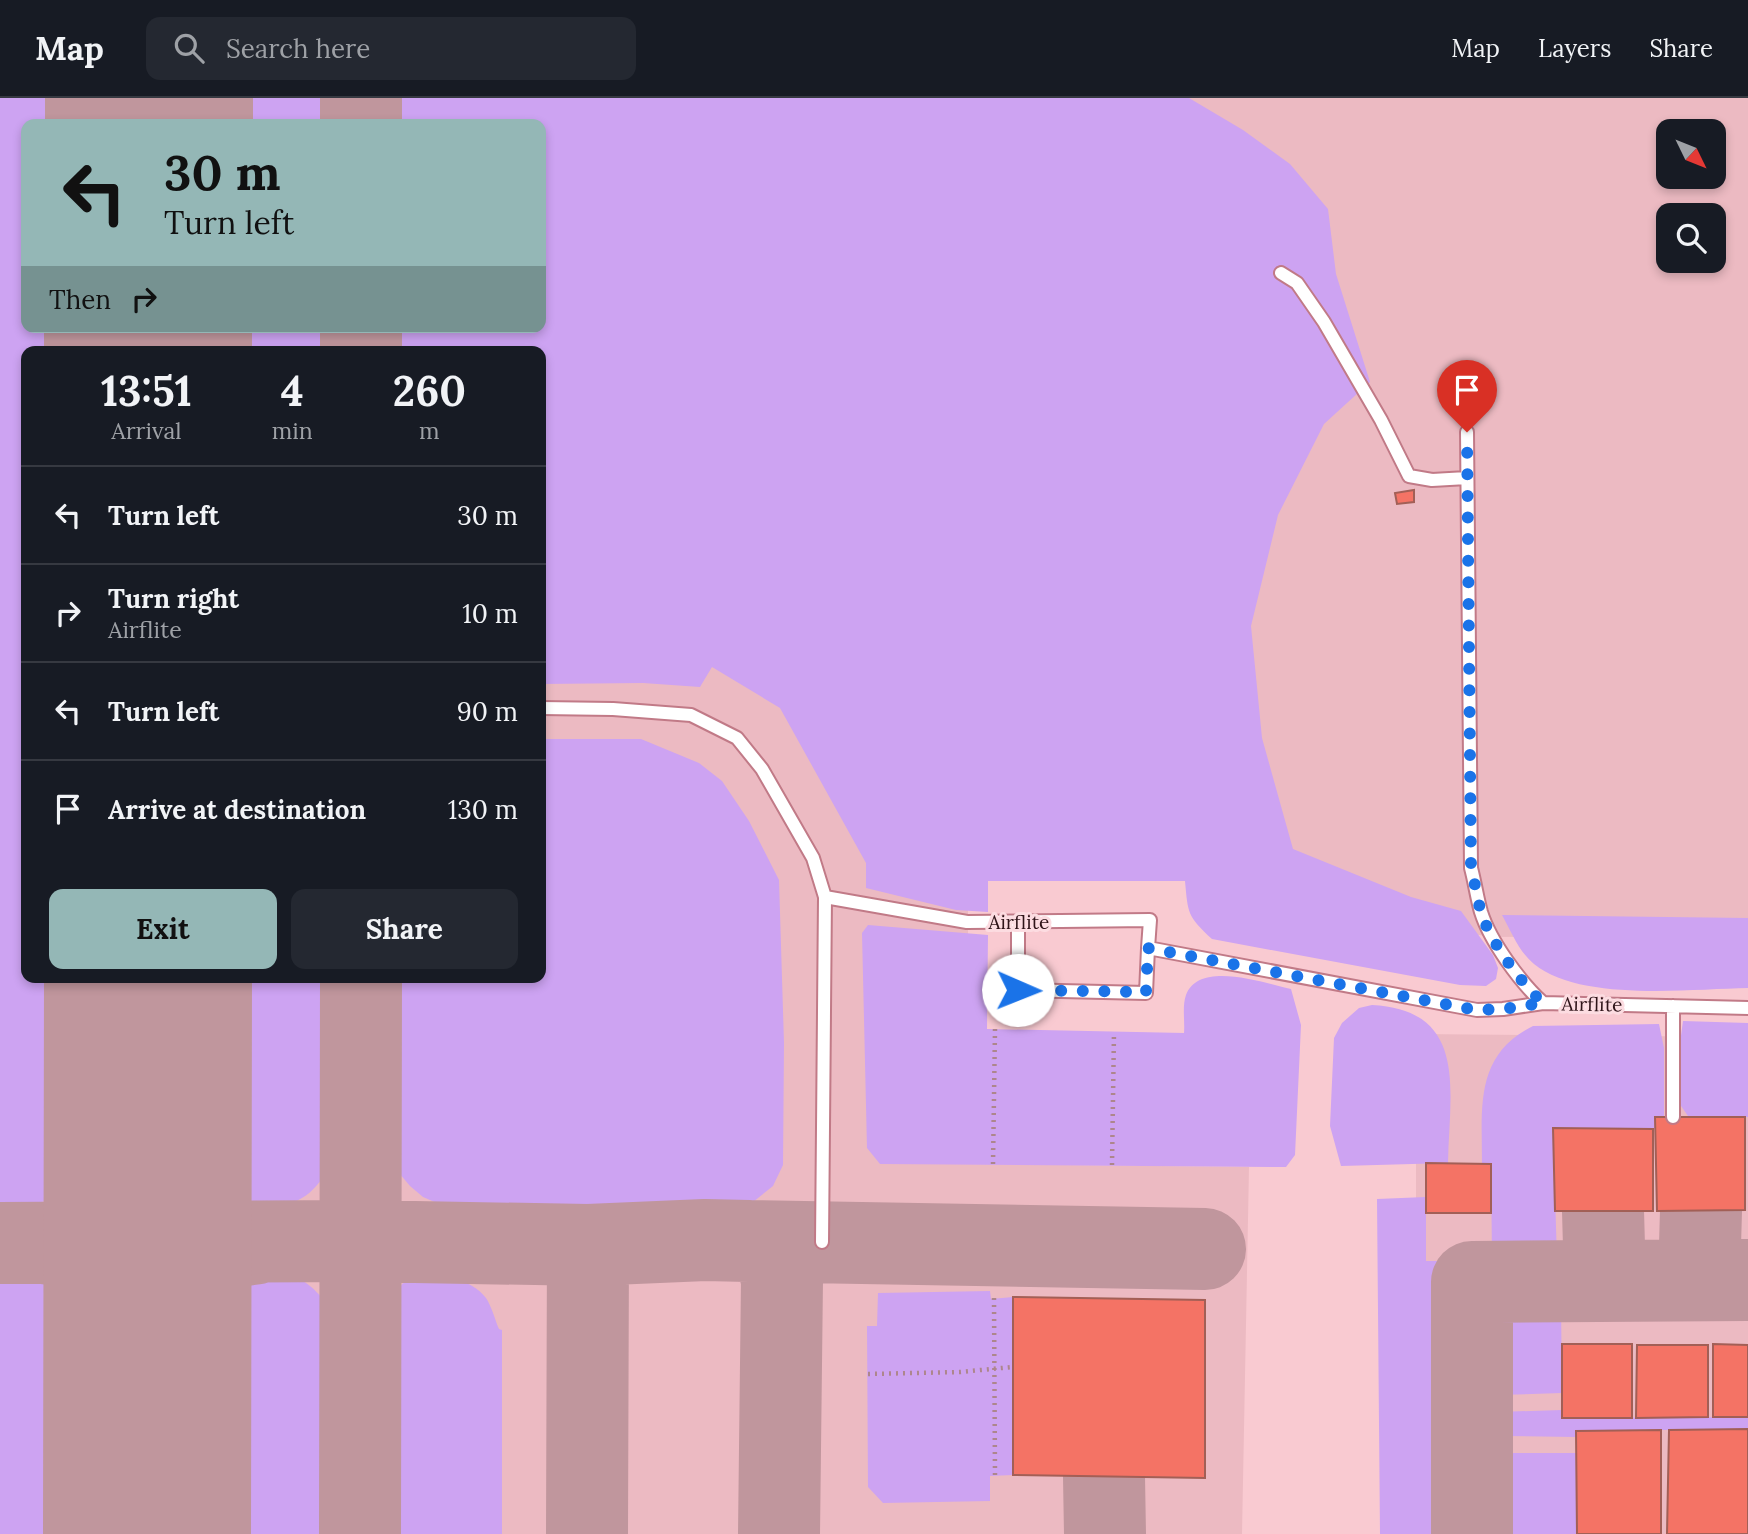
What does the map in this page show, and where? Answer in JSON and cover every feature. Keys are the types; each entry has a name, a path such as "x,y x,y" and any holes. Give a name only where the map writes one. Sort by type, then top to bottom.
{"lane":[{"path":"1281,274 1297,283 1324,322 1381,420 1409,476 1432,480 1467,478"},
{"path":"1467,432 1471,868 1481,913 1493,937 1515,971 1543,1003"},
{"path":"546,708 613,709 691,715 737,738 762,769 813,858 825,897 822,1242"},
{"name":"Airflite","path":"825,897 967,922 1150,920 1148,948 1477,1010 1543,1003 1748,1008"},
{"path":"1018,922 1018,990 1146,992 1148,948"},
{"path":"1673,1006 1673,1117"}],"path":[{"path":"993,1164 995,1030"},
{"path":"1112,1165 1114,1032"},
{"path":"994,1298 995,1476"},
{"path":"867,1374 1012,1367"}],"shaded area":[{"path":"0,98 1748,98 1748,936 1493,937 1394,923 1186,881 968,880 968,1164 1249,1167 1242,1534 0,1534"},
{"path":"0,98 97,98 97,119 21,119 21,333 97,333 97,346 21,346 21,983 96,983 96,1148 81,1180 61,1196 34,1203 0,1204"},
{"path":"200,98 332,98 332,119 200,119"},
{"path":"388,98 1189,98 1243,130 1290,164 1328,209 1336,274 1370,382 1324,424 1278,515 1251,626 1262,738 1293,849 1411,897 1461,911 1493,955 1498,968 1496,979 1486,986 1460,985 1212,939 1190,913 1185,881 988,881 988,912 956,910 866,888 866,863 780,708 712,667 700,687 643,683 546,684 546,346 388,346 388,333 546,333 546,119 388,119"},
{"path":"201,333 333,333 333,346 201,346"},
{"path":"546,739 641,739 699,763 722,781 749,821 779,880 784,1043 783,1165 773,1186 753,1202 612,1206 437,1203 423,1197 410,1186 394,1167 388,1151 388,983 546,983"},
{"path":"1502,915 1748,918 1748,988 1636,991 1579,984 1554,976 1534,964 1520,947"},
{"path":"868,925 988,935 987,1029 1184,1033 1186,995 1193,984 1204,978 1218,976 1249,979 1291,989 1301,1025 1295,1155 1286,1167 880,1164 867,1148 862,933"},
{"path":"201,983 333,983 333,1162 309,1193 293,1202 260,1204 237,1196 218,1182 210,1173 201,1150"},
{"path":"1372,1005 1403,1010 1425,1022 1439,1039 1447,1060 1450,1084 1448,1163 1341,1166 1330,1126 1334,1038 1342,1023 1359,1008"},
{"path":"1683,1021 1748,1023 1748,1117 1688,1116 1679,1103 1678,1057"},
{"path":"1659,1024 1664,1048 1664,1117 1655,1117 1656,1129 1553,1128 1557,1260 1492,1260 1491,1164 1482,1164 1482,1123 1485,1085 1500,1052 1514,1038 1533,1026"},
{"path":"1416,1034 1748,1037 1748,1534 1391,1534 1416,1218"},
{"path":"1426,1197 1426,1261 1449,1261 1449,1534 1380,1534 1377,1199"},
{"path":"285,1274 297,1278 322,1298 333,1318 333,1534 202,1534 202,1330 221,1295 254,1275"},
{"path":"0,1275 36,1276 68,1289 91,1317 97,1346 97,1534 0,1534"},
{"path":"418,1275 446,1277 464,1282 480,1291 492,1309 499,1329 502,1330 502,1534 389,1534 389,1308 402,1284"},
{"path":"990,1291 991,1299 1013,1297 1013,1475 990,1476 990,1501 883,1503 868,1487 867,1326 877,1326 878,1293"},
{"path":"1515,1303 1561,1303 1562,1393 1498,1395 1495,1323 1503,1312"},
{"path":"1562,1410 1563,1418 1748,1417 1748,1429 1577,1431 1576,1437 1507,1436 1497,1428 1497,1412"},
{"path":"1505,1453 1576,1453 1577,1534 1496,1534 1496,1462"}],"building":[{"path":"1414,490 1414,502 1397,504 1395,493"},
{"path":"1655,1117 1745,1117 1745,1210 1657,1211"},
{"path":"1553,1128 1653,1129 1653,1211 1555,1211"},
{"path":"1426,1163 1491,1164 1491,1213 1426,1213"},
{"path":"1013,1297 1205,1300 1205,1478 1013,1475"},
{"path":"1562,1344 1632,1344 1632,1418 1562,1418"},
{"path":"1713,1344 1748,1345 1748,1417 1713,1417"},
{"path":"1637,1345 1708,1345 1708,1417 1636,1418"},
{"path":"1748,1429 1748,1534 1667,1534 1669,1430"},
{"path":"1661,1430 1661,1534 1577,1534 1576,1431"}],"taxiway":[{"path":"361,98 361,119"},
{"path":"361,333 361,346"},
{"path":"360,1534 361,983"},
{"path":"50,1244 78,1233 105,1217 126,1196 134,1183 141,1161 141,1107"},
{"path":"1603,1211 1605,1281"},
{"path":"1699,1280 1701,1211"},
{"path":"0,1243 360,1241 588,1245 749,1241 767,1248 777,1260 782,1279 779,1534"},
{"path":"749,1241 1205,1249"},
{"path":"155,1413 155,1347 164,1305 173,1286 186,1269 205,1256 224,1249 258,1243"},
{"path":"587,1534 588,1245"},
{"path":"1472,1534 1472,1282 1748,1280"},
{"path":"1104,1477 1105,1534"}],"runway":[{"path":"149,98 149,119"},
{"path":"148,333 148,346"},
{"path":"147,1534 148,983"}],"route":[{"path":"1018,990 1146,992 1148,948 1477,1010 1543,1003 1515,971 1493,937 1481,913 1471,868 1467,432"}]}
